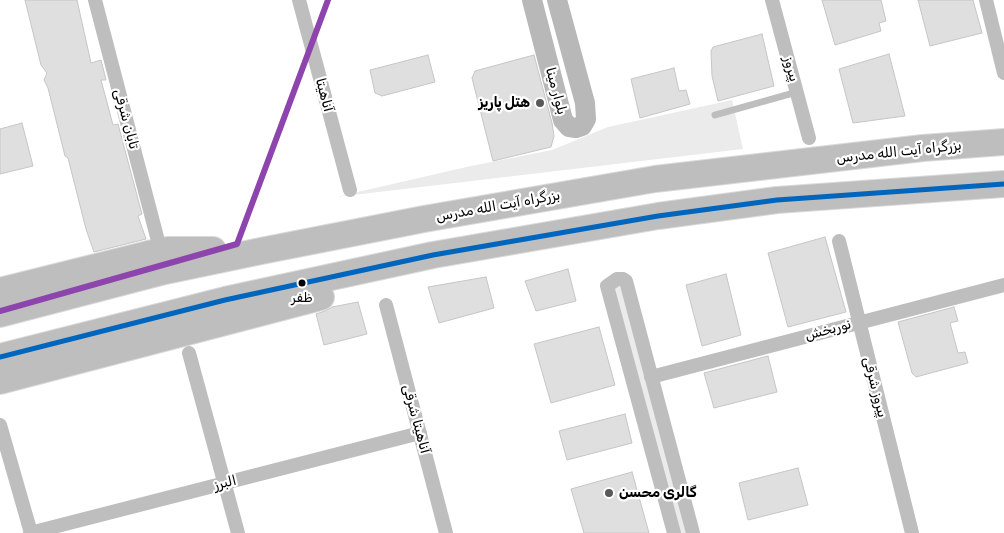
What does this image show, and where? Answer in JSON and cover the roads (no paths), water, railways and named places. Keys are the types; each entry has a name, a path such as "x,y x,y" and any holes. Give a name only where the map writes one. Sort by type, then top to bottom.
{"highway":[{"name":"بزرگراه آیت الله مدرس","path":"0,314 261,250 424,218 655,179 923,148 1004,142"},
{"path":"0,357 225,300 433,255 658,216 777,200 1004,184"},
{"path":"0,291 168,250 261,250"},
{"path":"0,381 356,288 433,255"}],"street":[{"name":"تابان شرقی","path":"95,0 157,237"},
{"name":"آناهیتا","path":"299,0 350,190"},
{"name":"بلوار مینا","path":"532,0 563,120 569,127 576,128 582,126 586,120 585,103 557,0"},
{"name":"پیروز","path":"772,0 809,138"},
{"path":"986,0 1004,73"},
{"name":"پیروز شرقی","path":"839,241 912,533"},
{"path":"674,533 607,286 617,279 626,281 693,533"},
{"name":"نوربخش","path":"651,377 1004,285"},
{"name":"آناهیتا شرقی","path":"386,305 446,533"},
{"path":"189,353 238,533"},
{"path":"0,426 30,533"},
{"name":"البرز","path":"30,533 420,433"}],"lane":[{"path":"715,115 797,92"}],"place":[{"name":"هتل پاریز","path":"540,103"},
{"name":"ظفر","path":"302,283"},
{"name":"گالری محسن","path":"609,493"}]}
